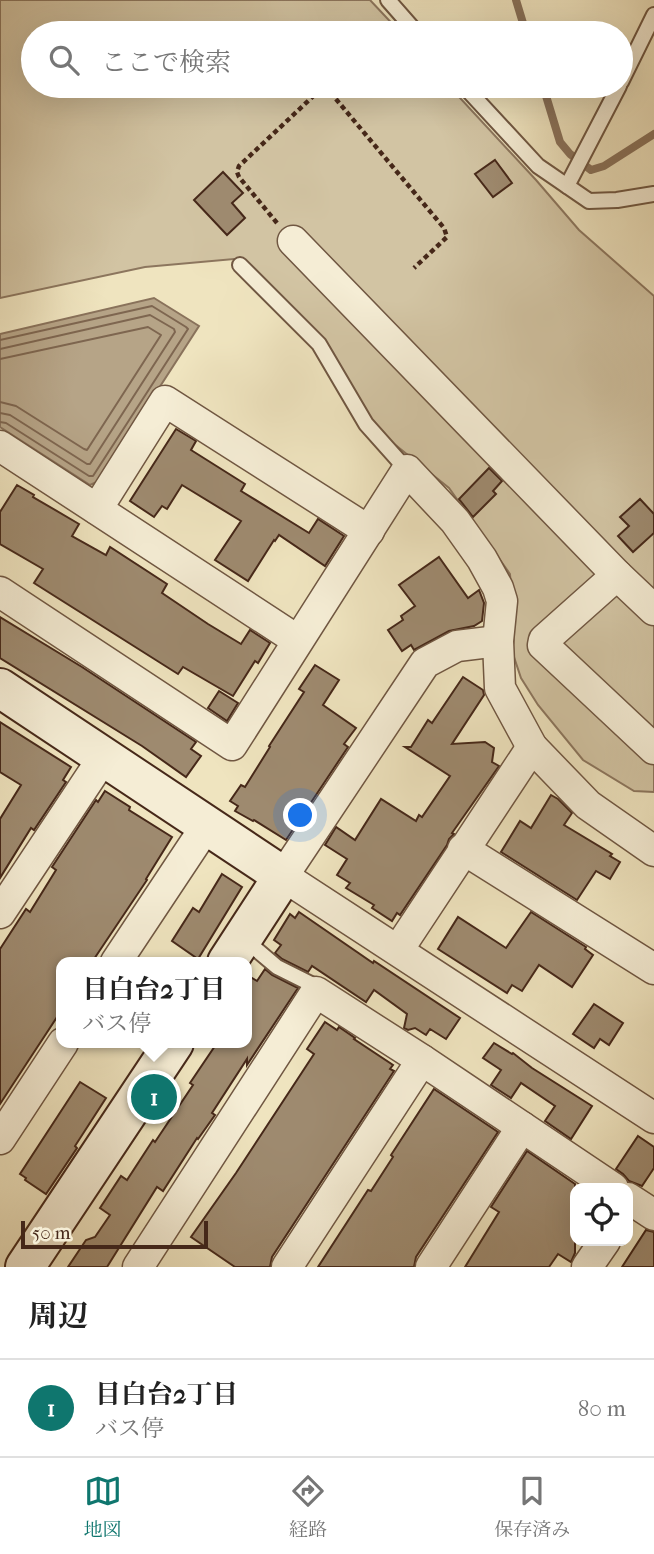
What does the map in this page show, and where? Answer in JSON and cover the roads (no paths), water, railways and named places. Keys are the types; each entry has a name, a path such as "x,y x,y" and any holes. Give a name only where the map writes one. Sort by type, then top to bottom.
{"street":[{"path":"293,241 654,610"},
{"path":"97,509 165,401 369,531"},
{"path":"0,446 297,640"},
{"path":"0,592 232,745 407,470 455,522 482,559 498,588 502,601 498,641 500,688 532,747 588,805 654,850"},
{"path":"617,575 544,640 543,645 654,749"},
{"path":"235,950 425,663 457,646 498,641"},
{"path":"0,688 654,1118"},
{"path":"398,950 532,747"},
{"path":"0,912 103,758"},
{"path":"119,957 207,825"},
{"path":"463,849 654,969"},
{"path":"138,1267 316,992 603,1183"},
{"path":"0,1139 60,1048"},
{"path":"25,1267 171,1048"},
{"path":"287,1267 422,1060"},
{"path":"431,1267 522,1127"},
{"path":"587,1267 602,1246"}],"lane":[{"path":"388,0 406,21"},
{"path":"633,58 654,15"},
{"path":"475,98 537,166 589,201 654,194"},
{"path":"567,187 613,98"},
{"path":"240,265 319,344 366,424 407,470"},
{"path":"235,950 252,957"},
{"path":"252,957 311,984 316,992"}],"water":[{"path":"154,298 199,326 99,481 90,485 0,427 0,334"}],"waterway":[{"path":"516,0 522,21"},
{"path":"547,98 560,142 570,154 591,170 604,166 654,134"}],"place":[{"name":"目白台2丁目","path":"154,1097"}]}
